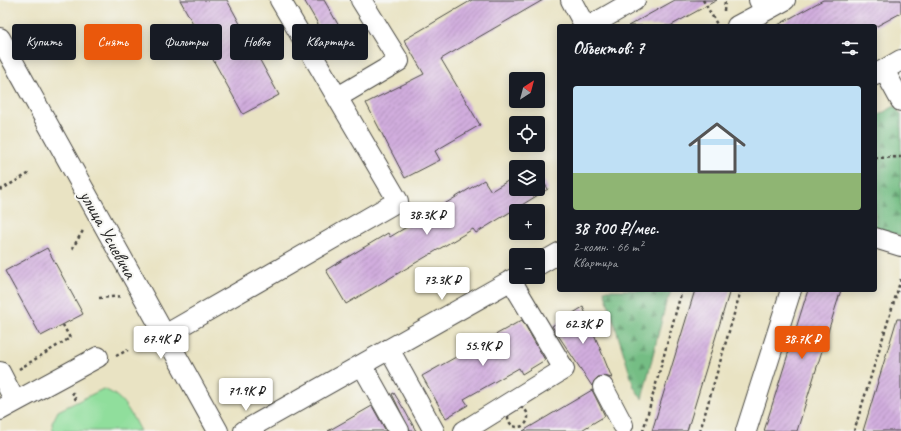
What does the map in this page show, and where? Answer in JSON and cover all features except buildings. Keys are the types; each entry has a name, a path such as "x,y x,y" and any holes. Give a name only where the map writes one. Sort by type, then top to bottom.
{"street":[{"path":"165,335 398,201 280,0"},
{"path":"338,97 399,61 362,0"},
{"path":"571,0 584,24"},
{"path":"593,24 635,0"},
{"path":"740,24 762,6 785,0"},
{"name":"улица Усиевича","path":"0,38 218,431"},
{"path":"901,60 880,72 901,101"},
{"path":"877,239 901,246"},
{"path":"545,261 557,254"},
{"path":"244,431 509,282"},
{"path":"464,431 564,369 517,284"},
{"path":"746,431 790,292"},
{"path":"389,350 434,431"},
{"path":"2,375 8,406 98,357"},
{"path":"362,364 399,431"},
{"path":"603,387 620,429"}],"path":[{"path":"704,0 717,24"},
{"path":"877,158 901,157"},
{"path":"0,190 30,173"},
{"path":"854,431 901,278"},
{"path":"643,431 681,292"},
{"path":"700,431 740,292"},
{"path":"2,375 70,338 63,324"}],"green space":[{"path":"895,106 901,115 901,236 877,229 877,116"},
{"path":"605,292 671,292 666,303 642,399 634,387"},
{"path":"103,389 116,396 126,406 140,431 53,431 52,423 58,411"}]}
